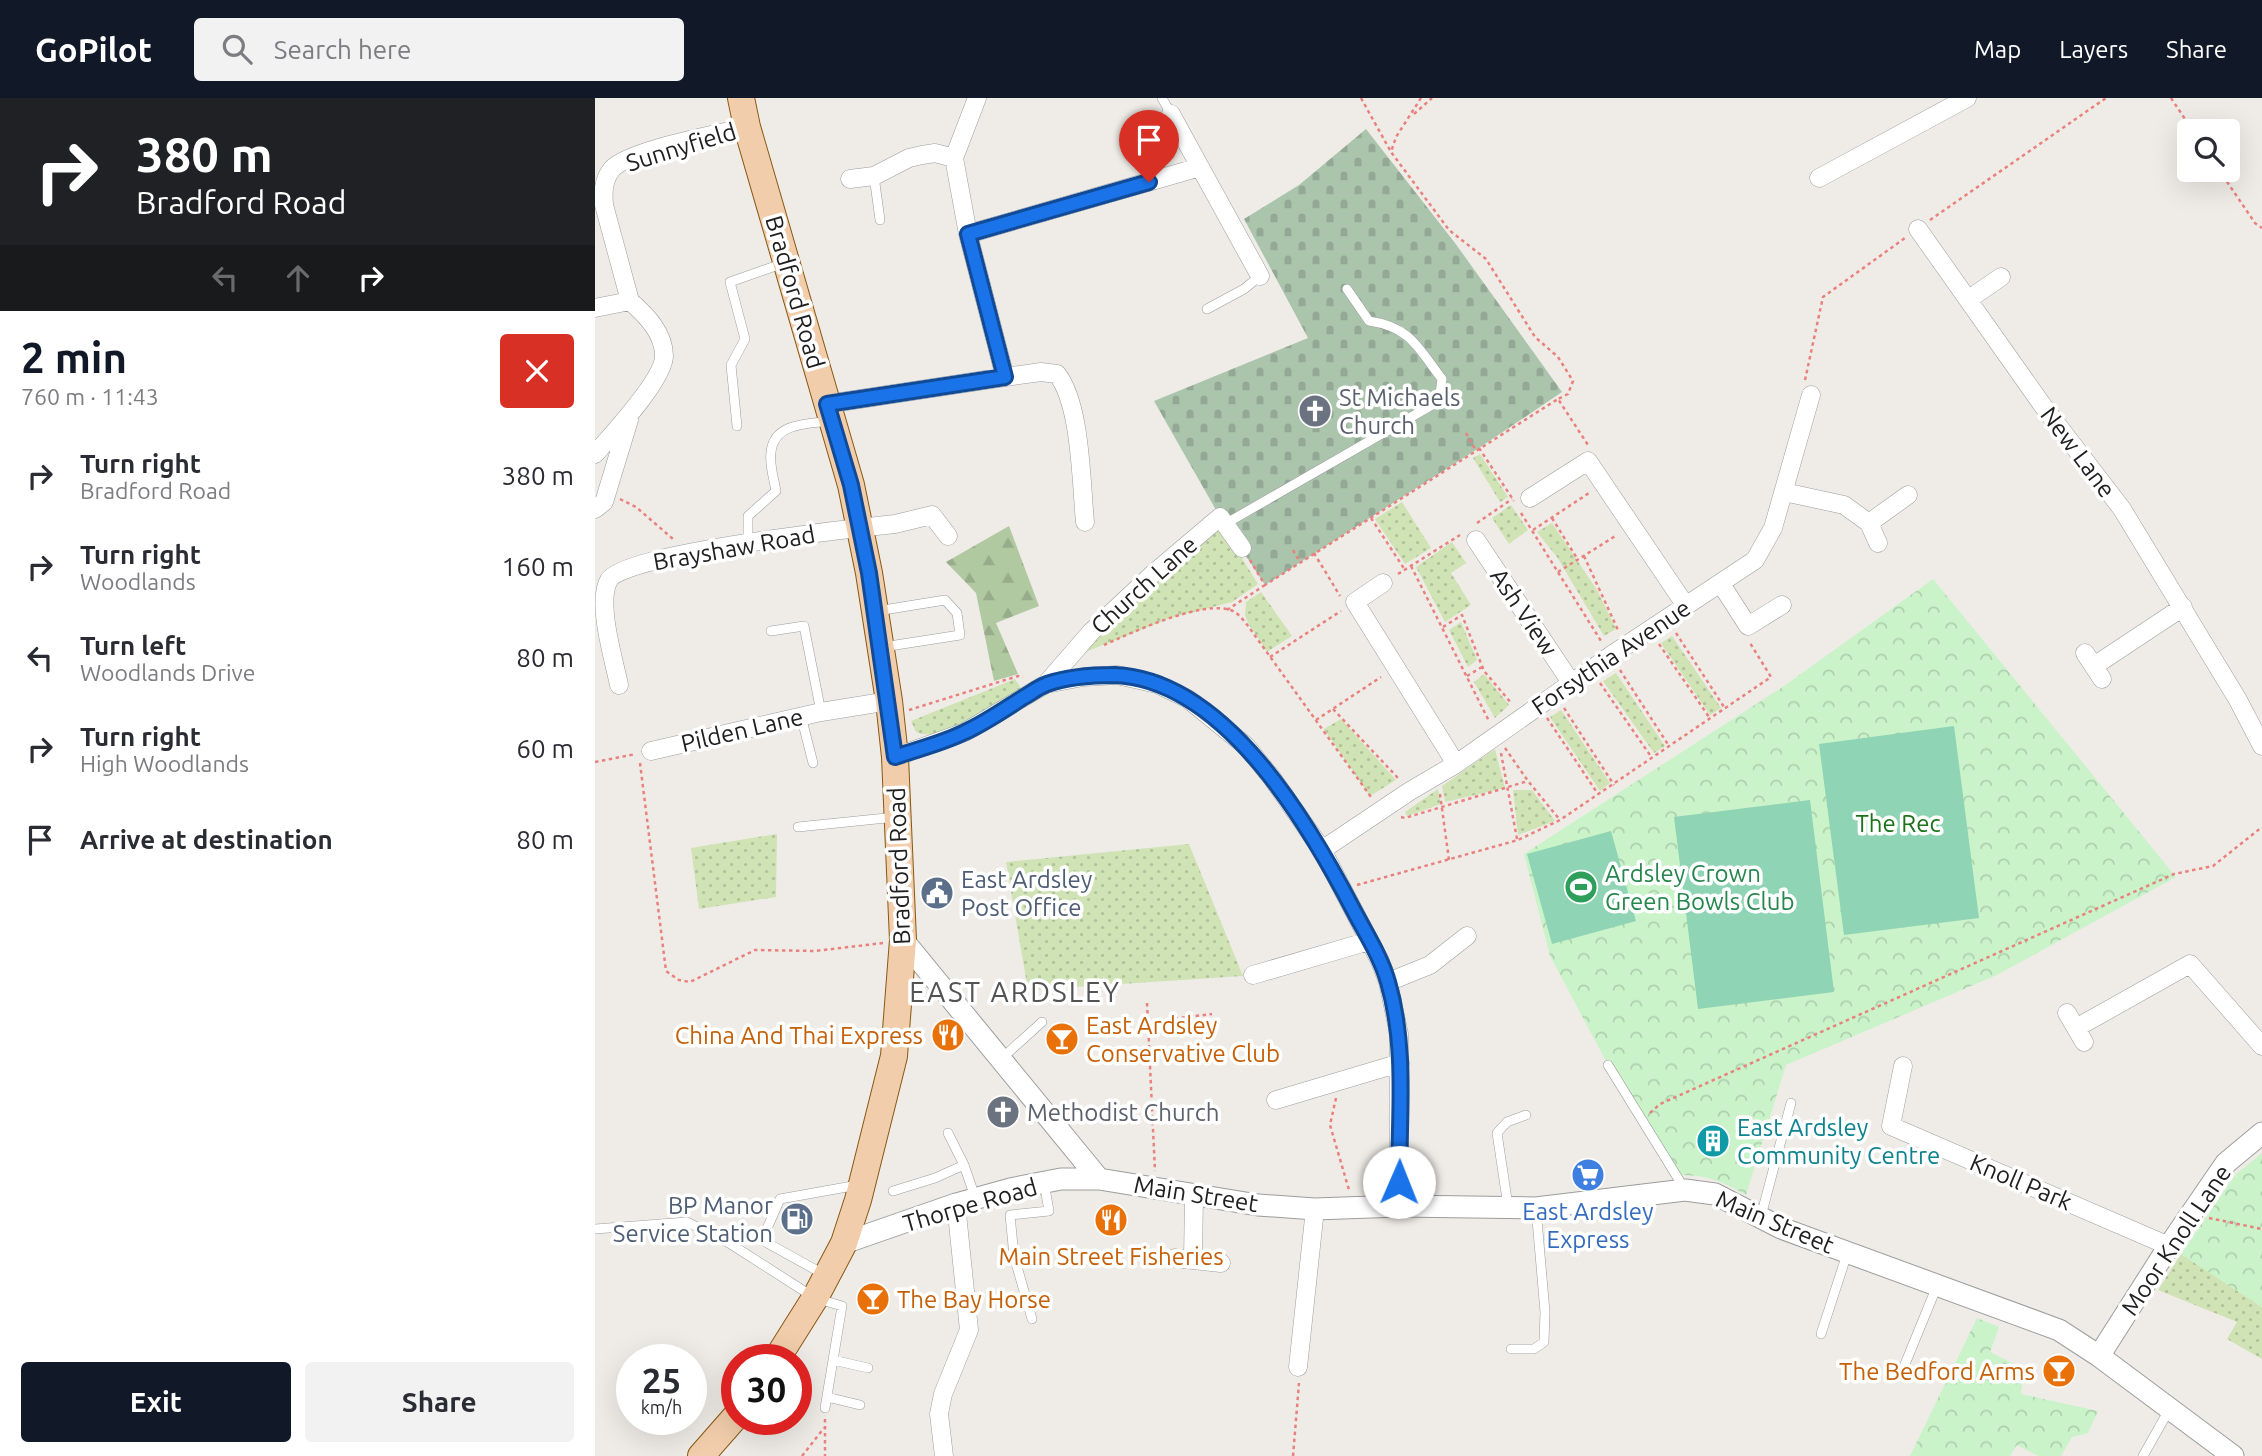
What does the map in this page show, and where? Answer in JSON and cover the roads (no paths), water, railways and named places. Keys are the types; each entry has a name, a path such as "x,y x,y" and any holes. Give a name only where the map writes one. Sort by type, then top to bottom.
{"main road":[{"name":"Bradford Road","path":"741,98 747,127 851,485 860,527 881,647 895,757 904,940 894,1056 862,1184 844,1243 786,1344"},
{"path":"701,1456 721,1433"}],"street":[{"path":"977,98 954,158 968,234 1005,377"},
{"path":"1819,178 1967,98"},
{"path":"1167,106 1260,276"},
{"name":"Sunnyfield","path":"630,301 600,208 607,177 622,161 632,156 747,127"},
{"path":"850,179 874,176 909,158 922,155 935,153 954,158"},
{"path":"968,234 1200,167"},
{"name":"New Lane","path":"1917,229 2043,406 2122,509 2238,700 2262,746"},
{"path":"1969,299 2001,277"},
{"path":"595,308 630,301 658,333 664,360 631,413 595,454"},
{"path":"829,412 1005,377 1041,372 1057,374 1065,385 1074,414 1085,522"},
{"name":"Forsythia Avenue","path":"1321,850 1456,764 1755,560 1773,528 1811,395"},
{"path":"595,509 604,502 631,413"},
{"path":"1521,498 1588,461 1686,606"},
{"path":"1784,492 1844,505 1869,523 1878,542"},
{"path":"1869,523 1908,495"},
{"path":"860,527 895,524 932,515 948,536"},
{"name":"Church Lane","path":"1045,684 1091,632 1154,572 1220,517 1242,548"},
{"name":"Brayshaw Road","path":"619,685 604,604 605,589 610,578 619,572 663,557 860,527"},
{"name":"Ash View","path":"1476,540 1572,684"},
{"path":"1383,583 1351,605 1395,667 1456,764"},
{"path":"1721,584 1748,626 1782,605"},
{"path":"2094,666 2183,607"},
{"path":"595,662 614,659"},
{"path":"895,757 965,732 1045,684 1083,677 1117,675 1157,684 1188,699 1246,746 1272,778 1321,850 1380,961 1388,982 1399,1034 1399,1206"},
{"name":"Pilden Lane","path":"645,752 821,712 889,709"},
{"path":"1388,982 1430,965 1467,936"},
{"path":"904,940 1099,1179"},
{"path":"1253,975 1269,963 1369,941"},
{"path":"2076,1028 2190,964 2262,1046"},
{"path":"1276,1100 1400,1063"},
{"name":"Knoll Park","path":"1903,1066 1891,1126 2169,1246"},
{"name":"Moor Knoll Lane","path":"2099,1356 2226,1163 2262,1133"},
{"name":"Thorpe Road","path":"844,1243 966,1201 1061,1179 1099,1179"},
{"name":"Main Street","path":"1099,1179 1258,1205 1315,1209 1399,1206 1536,1208 1685,1190 1715,1194 1781,1228 2059,1330 2099,1356 2233,1456"},
{"path":"1195,1196 1184,1259 1221,1263"},
{"path":"944,1456 939,1413 943,1394 969,1330 966,1201"},
{"path":"1298,1367 1315,1209"}],"lane":[{"path":"874,176 880,220"},
{"path":"737,426 731,365 745,338 730,282 786,262"},
{"path":"1207,309 1244,289 1260,276"},
{"path":"1225,524 1439,401 1442,379 1405,332 1369,321 1347,289"},
{"path":"748,544 748,516 776,491 771,451 777,435 787,428 829,412"},
{"path":"875,611 945,600 957,612 960,635 881,647"},
{"path":"771,631 804,626 821,712"},
{"path":"801,716 813,763"},
{"path":"798,827 898,817"},
{"path":"1001,1059 1042,1022"},
{"path":"1608,1065 1685,1190"},
{"path":"1761,1217 1791,1103"},
{"path":"1508,1208 1497,1133 1507,1122 1526,1115"},
{"path":"948,1133 964,1165 966,1201"},
{"path":"893,1191 935,1178 964,1165"},
{"path":"1032,1319 1014,1256 1010,1215 1049,1211 1044,1182"},
{"path":"825,1409 842,1306 762,1240 780,1199 862,1184"},
{"path":"1511,1349 1534,1349 1544,1342 1544,1299 1536,1208"},
{"path":"595,1229 687,1222 821,1287"},
{"path":"1821,1334 1847,1252"},
{"path":"1903,1369 1938,1284"},
{"path":"833,1360 868,1368"},
{"path":"827,1397 860,1405"},
{"path":"2143,1456 2170,1409"}],"place":[{"name":"St Michaels Church","path":"1315,411"},
{"name":"Ardsley Crown Green Bowls Club","path":"1581,887"},
{"name":"East Ardsley Post Office","path":"937,893"},
{"name":"China And Thai Express","path":"948,1035"},
{"name":"East Ardsley Conservative Club","path":"1062,1039"},
{"name":"Methodist Church","path":"1003,1112"},
{"name":"East Ardsley Community Centre","path":"1713,1141"},
{"name":"East Ardsley Express","path":"1588,1175"},
{"name":"BP Manor Service Station","path":"797,1219"},
{"name":"Main Street Fisheries","path":"1111,1220"},
{"name":"The Bay Horse","path":"873,1299"},
{"name":"The Bedford Arms","path":"2059,1371"}],"district":[{"name":"EAST ARDSLEY","path":"1015,991"}],"park label":[{"name":"The Rec","path":"1898,823"}]}
